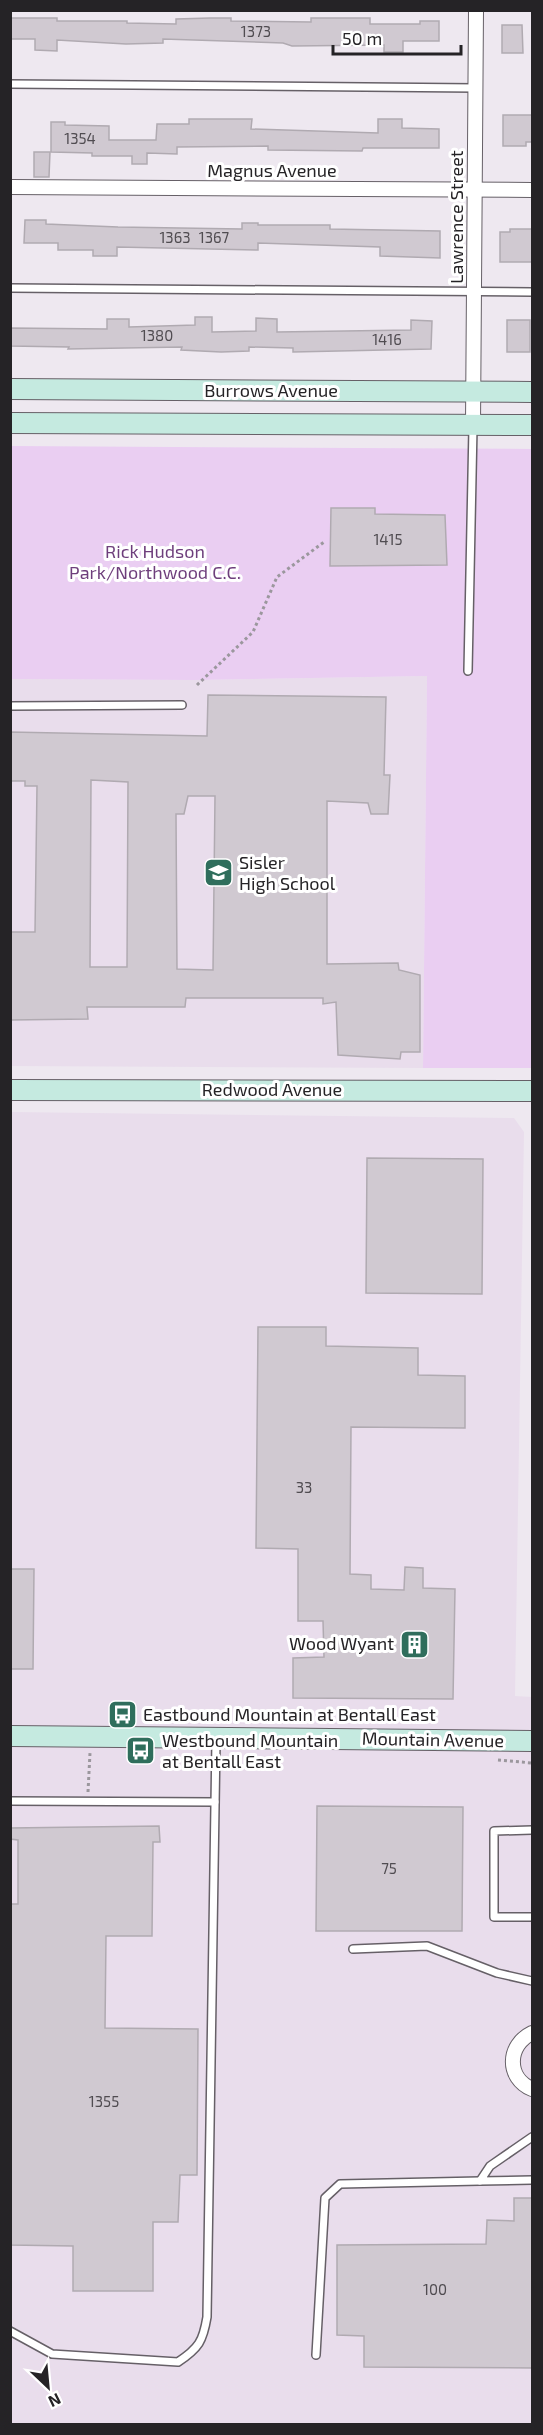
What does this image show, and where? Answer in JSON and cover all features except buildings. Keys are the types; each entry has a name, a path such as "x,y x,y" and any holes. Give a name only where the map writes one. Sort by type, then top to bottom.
{"street":[{"name":"Lawrence Street","path":"473,424 476,10"},
{"name":"Magnus Avenue","path":"10,187 532,190"},
{"name":"Burrows Avenue","path":"10,389 532,392"},
{"name":"Burrows Avenue","path":"10,423 532,425"},
{"name":"Redwood Avenue","path":"10,1090 532,1091"},
{"name":"Mountain Avenue","path":"10,1736 532,1741"},
{"path":"532,2033 519,2042 513,2060 518,2078 532,2089"}],"lane":[{"path":"10,84 476,87"},
{"path":"10,288 532,292"},
{"path":"468,671 473,424"},
{"path":"10,706 182,705"},
{"path":"10,2331 52,2354 178,2362 193,2352 204,2337 207,2317 216,1738"},
{"path":"10,1800 215,1802"},
{"path":"532,1830 494,1831 494,1917 532,1917"},
{"path":"353,1949 427,1946 497,1973 532,1981"},
{"path":"480,2181 490,2166 532,2137"},
{"path":"316,2355 325,2198 340,2184 532,2181"}],"path":[{"path":"197,685 253,632 277,577 324,542"},
{"path":"88,1801 90,1755 94,1737"}],"shaded area":[{"name":"Sisler High School","path":"427,676 423,1068 11,1066 11,679 200,680"},
{"path":"11,1112 514,1118 524,1132 515,1696 532,1697 532,2424 11,2424"}],"green space":[{"name":"Rick Hudson Park/Northwood C.C.","path":"11,446 532,449 532,1068 423,1068 427,676 194,680 11,679"}],"place":[{"name":"Sisler High School","path":"218,873"},
{"name":"Wood Wyant","path":"415,1644"},
{"name":"Eastbound Mountain at Bentall East","path":"122,1715"},
{"name":"Westbound Mountain at Bentall East","path":"141,1751"}]}
